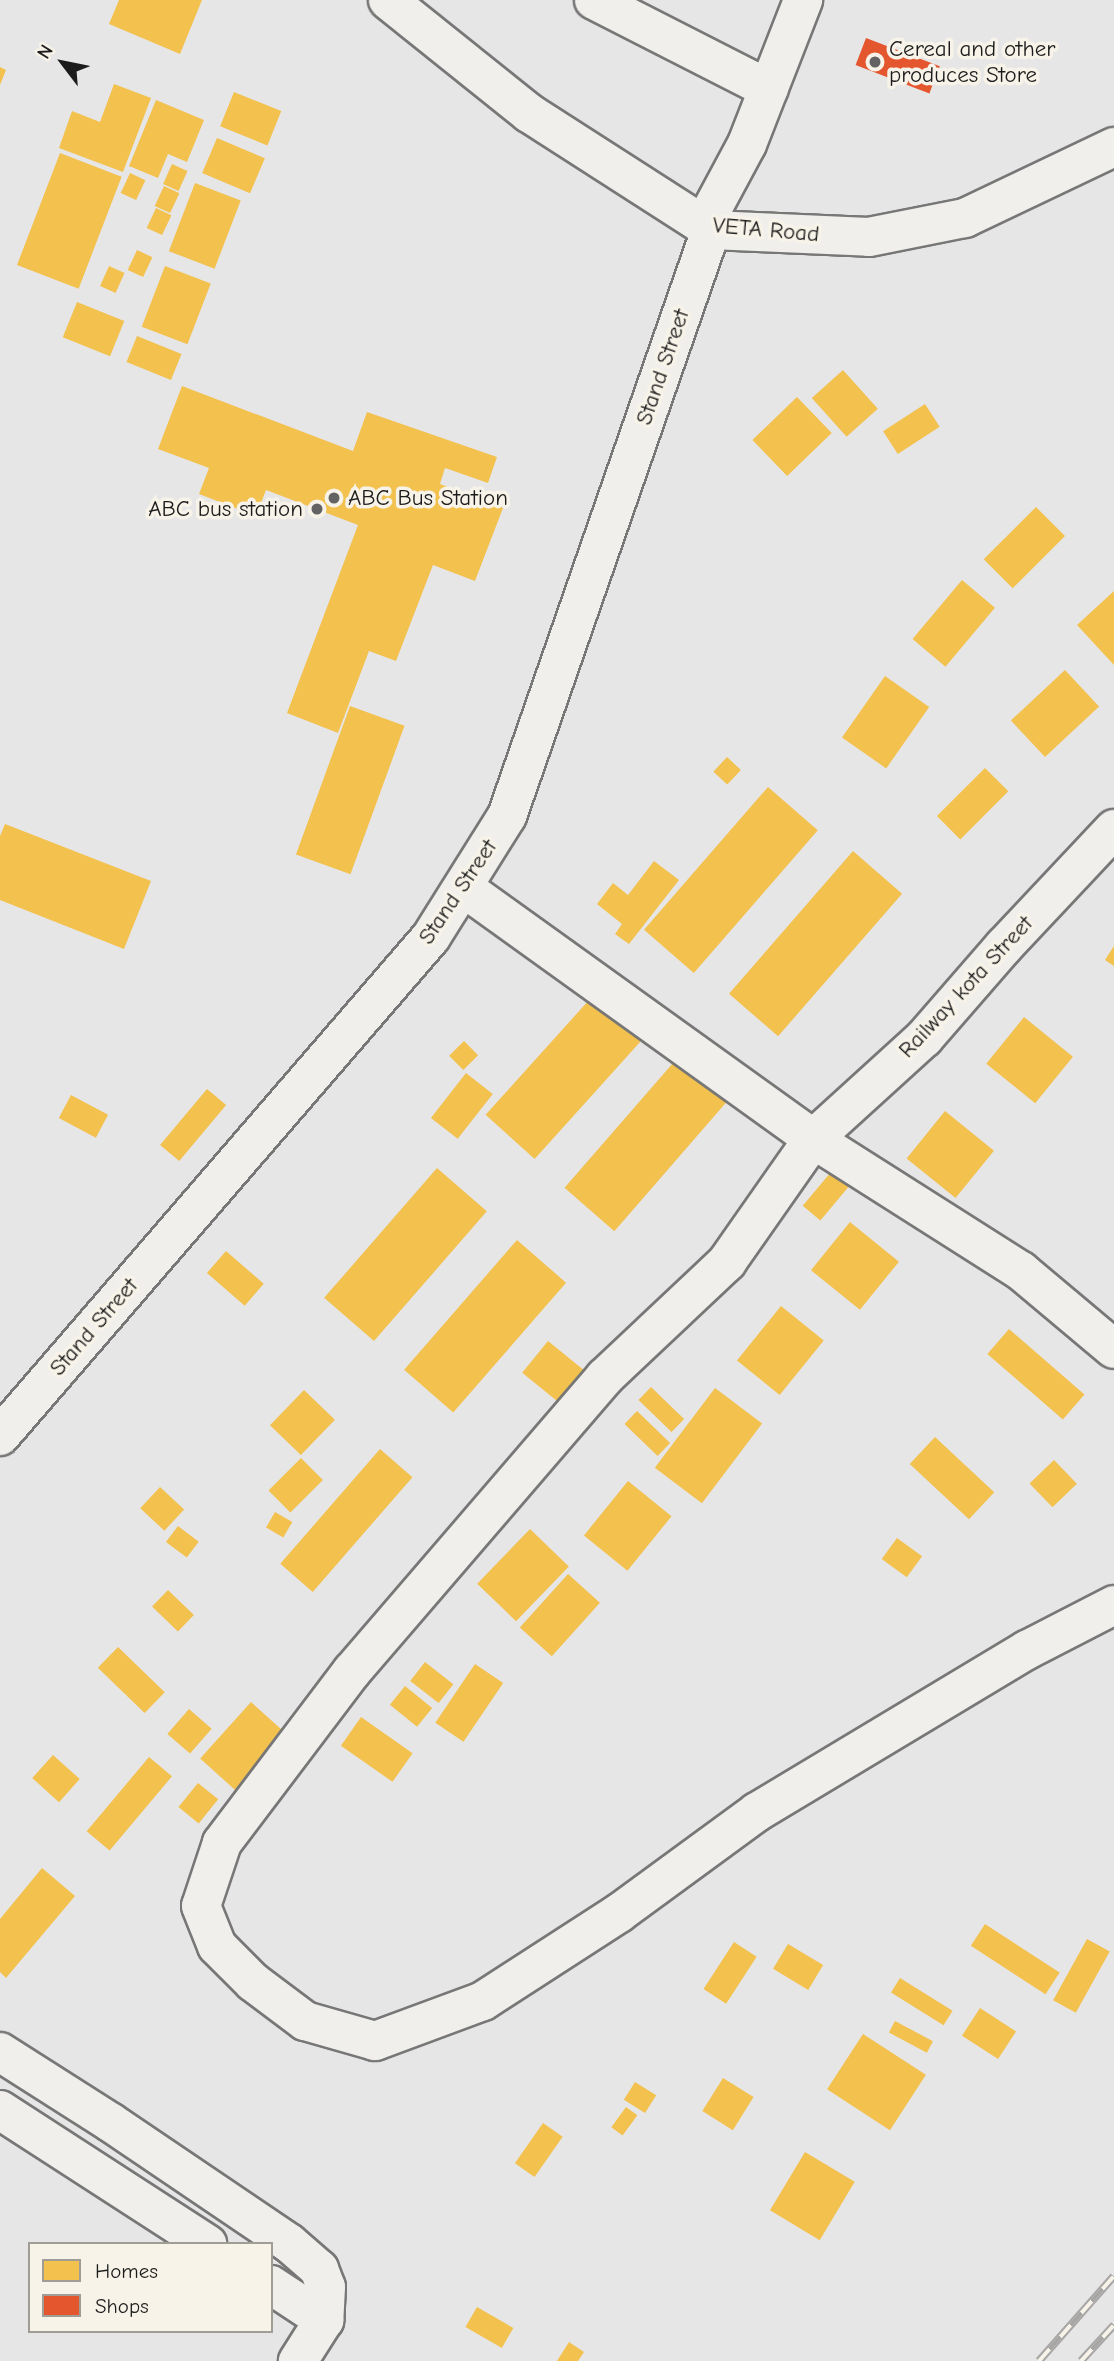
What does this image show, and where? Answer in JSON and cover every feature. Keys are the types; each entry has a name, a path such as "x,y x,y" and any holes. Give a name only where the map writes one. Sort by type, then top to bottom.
{"street":[{"name":"VETA Road","path":"388,0 529,113 707,228 869,237 965,218 1109,156"},
{"path":"594,0 769,89"},
{"name":"Stand Street","path":"0,1436 431,937 507,817 707,228 747,144 803,0"},
{"name":"Railway kota Street","path":"1114,829 1004,946 924,1038 813,1139 727,1262 604,1377 352,1671 222,1843 201,1906 217,1946 253,1982 305,2021 375,2041 483,2001 619,1913 757,1812 1027,1650 1114,1605"},
{"path":"464,888 813,1139 1020,1271 1114,1349"},
{"path":"0,2052 110,2122 289,2243 319,2269 326,2287 324,2320 298,2361"},
{"path":"0,2110 204,2242"},
{"path":"273,2286 324,2320"}],"building: Homes":[{"path":"119,0 202,0 180,54 109,24"},
{"path":"0,67 6,70 0,85"},
{"path":"114,84 151,98 123,172 59,148 72,111 100,122"},
{"path":"234,92 281,111 267,145 220,126"},
{"path":"156,100 204,120 187,162 168,154 158,178 129,166"},
{"path":"217,138 265,158 250,193 202,173"},
{"path":"60,153 122,177 79,289 17,265"},
{"path":"172,164 188,171 179,191 163,184"},
{"path":"130,173 145,180 136,200 121,193"},
{"path":"195,183 241,201 215,269 169,251"},
{"path":"164,186 179,193 170,213 155,206"},
{"path":"156,208 171,215 162,235 147,228"},
{"path":"137,250 152,257 143,277 128,270"},
{"path":"109,266 125,273 116,293 100,286"},
{"path":"165,266 211,284 187,344 142,327"},
{"path":"77,302 124,321 110,356 63,337"},
{"path":"137,336 182,354 171,380 127,362"},
{"path":"843,370 878,409 847,437 812,398"},
{"path":"182,386 353,451 367,412 497,457 488,483 445,468 440,484 503,508 475,581 433,565 396,661 369,651 338,733 287,713 358,525 266,490 256,516 199,494 209,468 158,449"},
{"path":"797,397 832,433 787,476 752,440"},
{"path":"925,404 940,427 898,454 883,431"},
{"path":"1036,507 1065,536 1013,588 984,559"},
{"path":"962,580 995,608 945,667 913,639"},
{"path":"1114,591 1114,665 1077,625"},
{"path":"1065,670 1099,707 1045,757 1011,720"},
{"path":"885,676 929,707 886,768 842,737"},
{"path":"350,706 405,726 350,874 296,854"},
{"path":"727,757 741,770 727,785 713,772"},
{"path":"985,768 1008,791 960,839 937,816"},
{"path":"768,787 818,830 694,973 644,930"},
{"path":"5,824 151,881 124,949 0,900 0,836"},
{"path":"853,851 902,894 778,1036 729,994"},
{"path":"654,861 679,880 629,944 615,934 622,924 597,904 613,883 628,895"},
{"path":"1114,946 1114,966 1105,960"},
{"path":"598,990 647,1034 535,1159 486,1115"},
{"path":"1024,1017 1073,1057 1035,1103 986,1064"},
{"path":"464,1041 478,1055 463,1070 449,1056"},
{"path":"680,1055 730,1098 614,1231 565,1188"},
{"path":"466,1073 493,1094 458,1139 431,1118"},
{"path":"207,1089 226,1105 179,1161 160,1145"},
{"path":"71,1095 108,1115 96,1138 59,1118"},
{"path":"945,1111 994,1151 956,1198 907,1158"},
{"path":"437,1168 487,1211 374,1341 324,1298"},
{"path":"831,1172 849,1187 820,1220 803,1206"},
{"path":"850,1222 899,1262 860,1310 811,1270"},
{"path":"517,1240 566,1283 453,1412 404,1370"},
{"path":"226,1251 264,1284 245,1306 207,1273"},
{"path":"781,1306 824,1341 780,1395 737,1360"},
{"path":"1009,1329 1084,1395 1063,1420 987,1354"},
{"path":"548,1341 584,1370 558,1402 522,1373"},
{"path":"651,1387 684,1419 672,1432 638,1400"},
{"path":"715,1388 762,1424 702,1503 655,1468"},
{"path":"304,1390 335,1420 301,1455 270,1425"},
{"path":"637,1411 670,1443 658,1456 624,1424"},
{"path":"935,1437 994,1492 969,1519 910,1464"},
{"path":"380,1449 412,1477 313,1592 280,1564"},
{"path":"301,1458 323,1480 290,1512 268,1491"},
{"path":"1054,1460 1077,1484 1052,1507 1030,1484"},
{"path":"628,1481 672,1516 627,1571 584,1535"},
{"path":"160,1487 184,1510 164,1531 140,1508"},
{"path":"275,1512 292,1522 283,1538 266,1528"},
{"path":"178,1526 199,1542 187,1558 166,1542"},
{"path":"530,1529 569,1567 516,1621 477,1584"},
{"path":"897,1538 922,1556 907,1577 882,1559"},
{"path":"568,1574 600,1603 552,1656 520,1628"},
{"path":"168,1590 194,1615 178,1632 152,1607"},
{"path":"118,1647 165,1692 145,1713 98,1668"},
{"path":"425,1662 453,1684 439,1703 410,1681"},
{"path":"475,1664 503,1683 463,1742 435,1723"},
{"path":"405,1686 432,1708 417,1727 390,1705"},
{"path":"251,1702 286,1733 235,1790 200,1758"},
{"path":"189,1709 212,1729 190,1754 167,1734"},
{"path":"361,1717 413,1753 393,1782 341,1746"},
{"path":"53,1755 80,1779 59,1802 32,1778"},
{"path":"149,1757 172,1776 110,1851 87,1831"},
{"path":"198,1783 218,1799 199,1823 178,1807"},
{"path":"42,1868 75,1896 6,1978 0,1972 0,1919"},
{"path":"985,1924 1060,1972 1045,1994 971,1946"},
{"path":"1087,1939 1110,1952 1076,2013 1053,2000"},
{"path":"734,1942 757,1957 726,2004 704,1989"},
{"path":"788,1944 823,1965 808,1990 773,1969"},
{"path":"900,1978 953,2011 944,2025 891,1992"},
{"path":"980,2008 1016,2031 998,2059 962,2036"},
{"path":"895,2021 933,2041 927,2053 889,2032"},
{"path":"863,2034 926,2075 890,2130 827,2089"},
{"path":"723,2078 754,2097 733,2130 702,2111"},
{"path":"635,2082 656,2095 645,2113 624,2100"},
{"path":"626,2107 637,2115 623,2135 611,2127"},
{"path":"543,2123 563,2137 535,2177 515,2163"},
{"path":"805,2152 855,2182 820,2240 770,2210"},
{"path":"477,2307 513,2328 502,2348 466,2327"},
{"path":"569,2342 584,2352 578,2361 557,2361"}],"building: Shops":[{"path":"866,38 940,66 929,93 856,65"}],"railway":[{"path":"1039,2361 1114,2276"},
{"path":"1081,2361 1114,2325"}],"place":[{"name":"Cereal and other produces Store","path":"875,62"},
{"name":"ABC Bus Station","path":"334,498"},
{"name":"ABC bus station","path":"317,509"}]}
